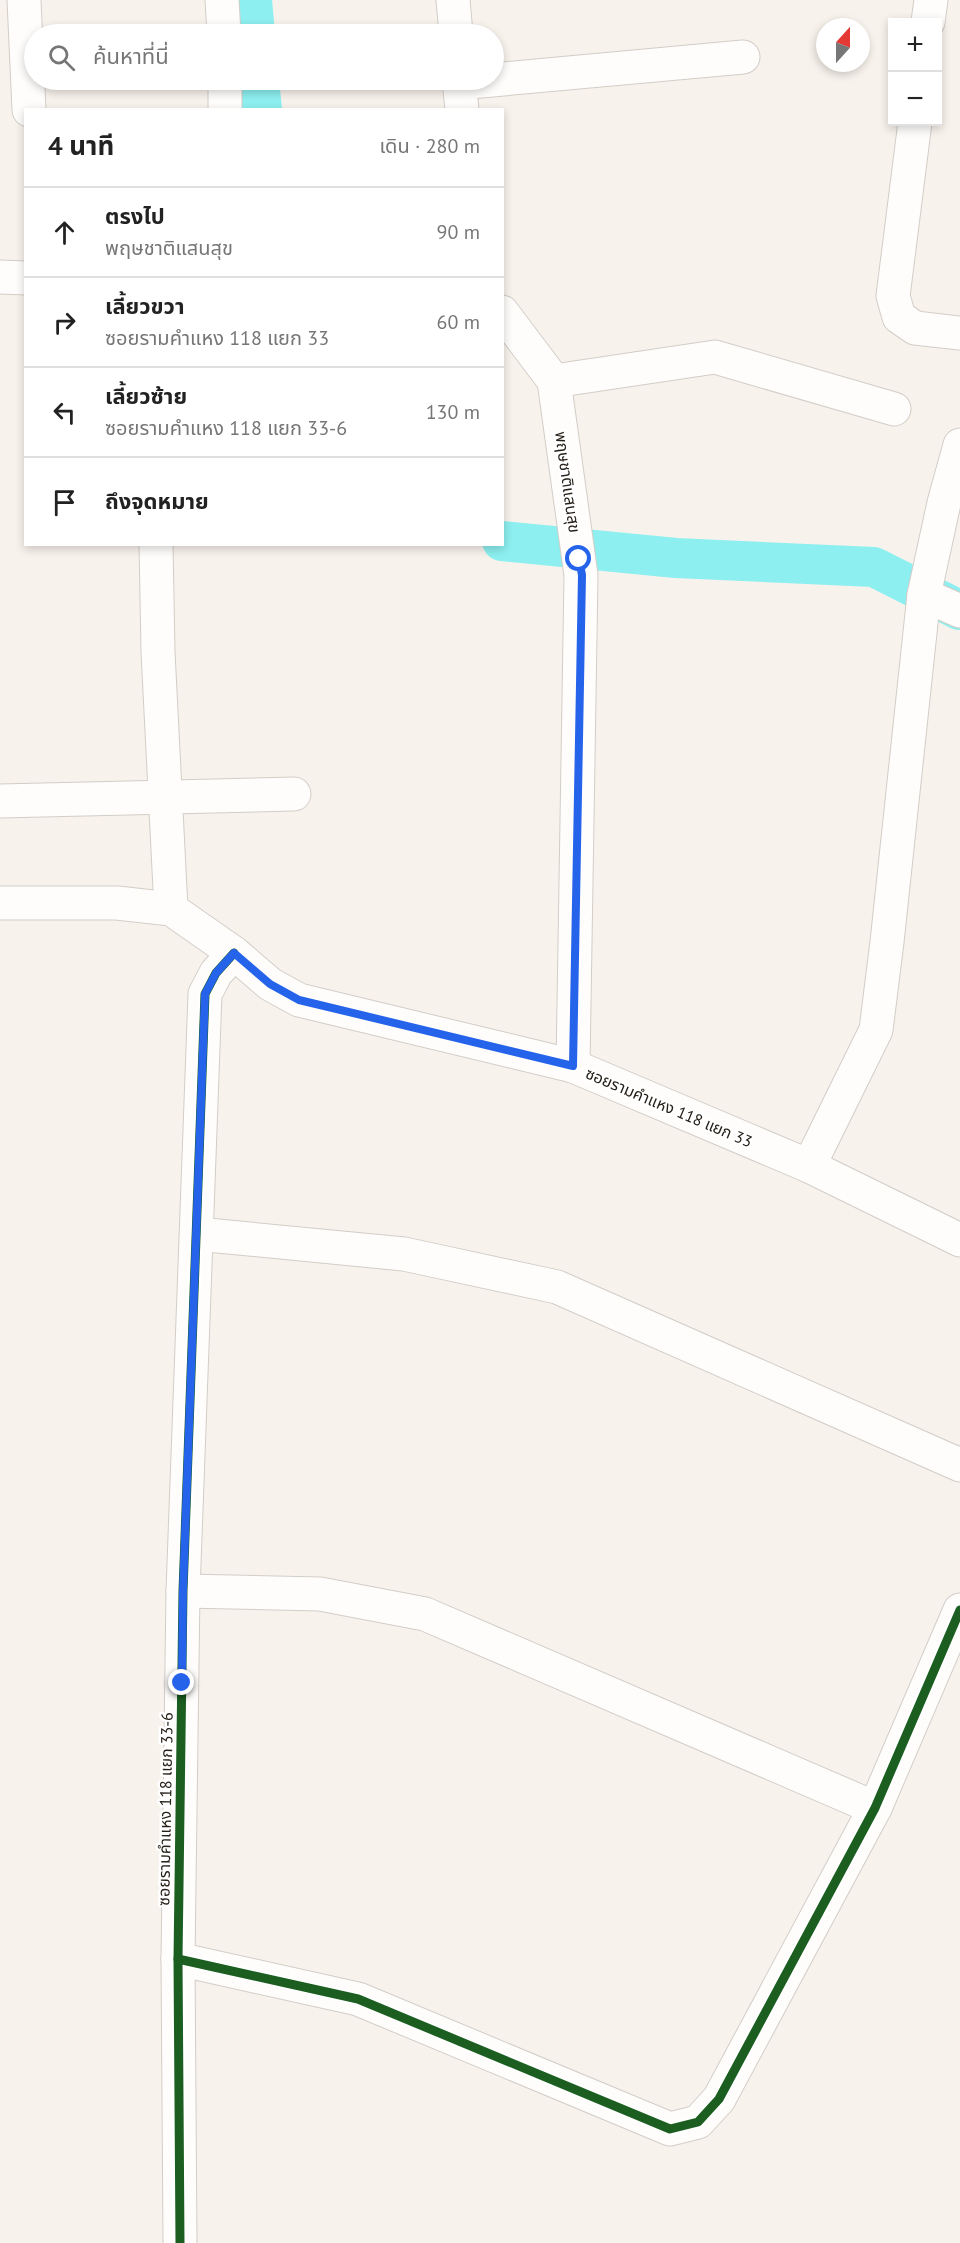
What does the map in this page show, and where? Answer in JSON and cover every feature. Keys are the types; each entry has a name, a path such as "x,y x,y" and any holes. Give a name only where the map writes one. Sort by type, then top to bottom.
{"street":[{"path":"24,0 25,24"},
{"path":"222,0 223,24"},
{"path":"453,0 455,24"},
{"path":"928,18 930,0"},
{"path":"504,86 742,57"},
{"path":"28,90 29,108"},
{"path":"225,90 225,108"},
{"path":"914,126 893,296 899,317 915,328 960,333"},
{"path":"0,278 24,278"},
{"name":"พฤษชาติแสนสุข","path":"504,315 554,381 582,575 573,1066"},
{"path":"554,381 715,357 894,410"},
{"path":"809,1166 876,1030 924,595 944,503 960,445"},
{"path":"156,546 158,652 171,909"},
{"path":"924,595 960,611"},
{"path":"0,801 294,794"},
{"name":"ซอยรามคำแหง 118 แยก 33","path":"0,903 117,903 171,909 234,953 270,984 299,1000 573,1066 809,1166 960,1239"},
{"name":"ซอยรามคำแหง 118 แยก 33-6","path":"180,2243 178,1959 183,1591 205,994 216,973 234,953"},
{"path":"197,1234 404,1254 557,1287 960,1465"},
{"path":"183,1591 320,1594 425,1614 875,1808"},
{"path":"178,1959 358,1999 670,2129 698,2122 719,2099 875,1808 960,1610"}],"waterway":[{"path":"252,0 254,24"},
{"path":"260,90 262,108"},
{"path":"504,541 676,558 874,567 959,610"}],"cycle path":[{"path":"180,2243 178,1959 183,1591 205,994 216,973 234,953"},
{"path":"178,1959 358,1999 670,2129 698,2122 719,2099 875,1808 960,1610"}],"route":[{"path":"182,1683 183,1591 205,994 216,973 234,953 270,984 299,1000 573,1066 582,575 579,559"}]}
